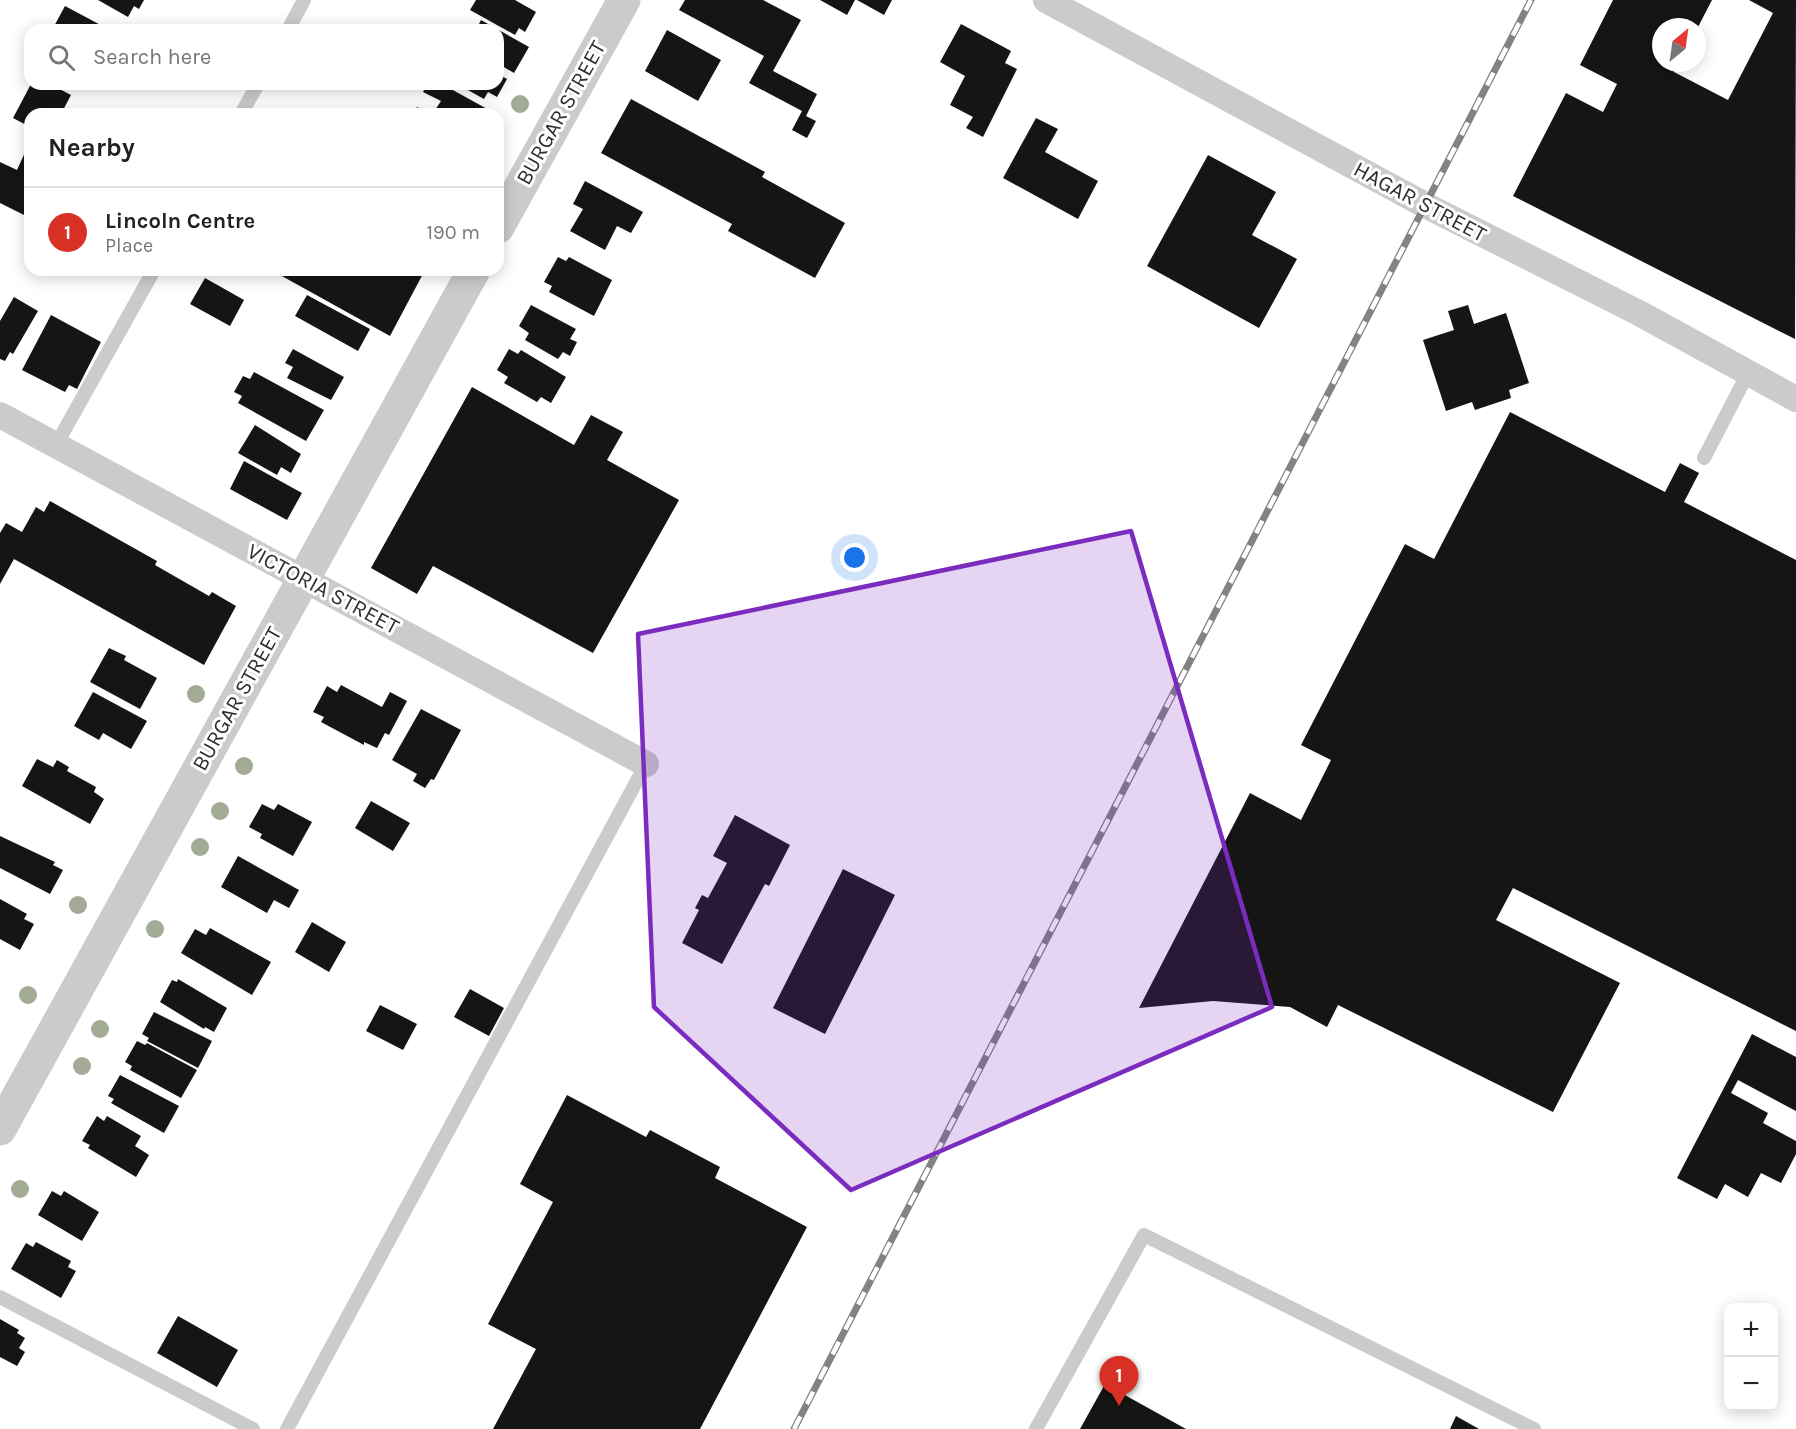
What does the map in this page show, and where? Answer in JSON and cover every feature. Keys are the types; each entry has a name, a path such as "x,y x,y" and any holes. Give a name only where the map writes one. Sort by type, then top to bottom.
{"street":[{"name":"BURGAR STREET","path":"504,216 624,0"},
{"name":"HAGAR STREET","path":"1046,0 1425,205 1639,313 1796,399"},
{"name":"BURGAR STREET","path":"0,1129 471,276"},
{"name":"VICTORIA STREET","path":"0,415 646,764"}],"lane":[{"path":"291,24 304,0"},
{"path":"244,108 255,90"},
{"path":"56,445 151,276"},
{"path":"1704,458 1748,372"},
{"path":"287,1429 646,764"},
{"path":"1036,1429 1144,1235 1534,1429"},
{"path":"0,1297 253,1429"}],"highlighted area":[{"path":"1131,531 1272,1007 851,1190 654,1007 638,634"}],"building":[{"path":"98,0 144,0 139,9 134,6 128,17"},
{"path":"476,0 515,0 536,12 525,32 519,28 515,35 504,29 504,24 495,24 470,10"},
{"path":"685,0 763,0 801,20 773,71 817,94 806,116 816,121 807,138 792,130 802,111 749,83 764,56 679,10"},
{"path":"820,0 855,0 847,15"},
{"path":"857,0 892,0 884,15"},
{"path":"1613,0 1712,0 1703,18 1652,18 1652,72 1674,72 1728,100 1773,13 1749,0 1796,0 1795,339 1513,196 1566,93 1603,112 1617,84 1580,65"},
{"path":"65,6 99,24 55,24"},
{"path":"961,24 1011,51 1005,63 1017,69 983,137 966,128 973,117 950,105 965,76 940,62"},
{"path":"667,30 721,60 698,101 645,71"},
{"path":"504,33 529,47 514,73 504,67"},
{"path":"28,90 61,90 71,95 64,108 24,108 24,124 13,118"},
{"path":"424,90 453,90 485,108 436,108 441,101 423,92"},
{"path":"468,90 501,90 497,97 488,92 484,99"},
{"path":"631,99 765,172 762,177 845,223 815,278 728,231 732,224 601,153"},
{"path":"1036,118 1058,129 1045,152 1098,181 1078,219 1003,178"},
{"path":"24,155 24,215 0,203 0,162 17,170"},
{"path":"1208,155 1276,192 1252,235 1297,259 1259,328 1147,266"},
{"path":"585,181 643,212 631,233 617,226 605,250 570,231 583,209 573,204"},
{"path":"558,257 566,261 569,257 612,280 594,316 549,292 552,286 544,282"},
{"path":"282,276 422,276 390,336"},
{"path":"205,278 244,300 230,326 190,304"},
{"path":"307,295 370,329 358,351 295,316"},
{"path":"14,297 38,311 13,354 10,352 5,361 0,359 0,321"},
{"path":"531,305 576,329 570,339 577,342 570,356 563,352 558,359 525,340 529,333 519,326"},
{"path":"1468,305 1474,324 1506,313 1529,383 1509,390 1511,398 1475,410 1472,402 1446,411 1423,340 1454,330 1448,311"},
{"path":"51,315 101,342 77,389 69,385 65,392 22,370"},
{"path":"293,349 344,377 331,400 287,378 293,367 285,363"},
{"path":"509,349 518,354 521,350 566,377 551,403 541,397 537,402 504,383 508,377 497,370"},
{"path":"254,372 324,410 306,441 238,403 242,396 234,392 243,376 250,379"},
{"path":"472,387 574,445 591,415 623,432 607,460 679,500 593,653 433,566 417,594 371,568"},
{"path":"1510,412 1665,492 1680,463 1699,473 1684,502 1796,560 1796,1031 1513,888 1496,920 1620,983 1553,1112 1338,1005 1327,1027 1290,1007 1213,1001 1139,1008 1250,793 1301,820 1331,760 1301,745 1405,544 1434,559"},
{"path":"255,425 301,454 291,473 281,467 277,475 238,453"},
{"path":"244,461 302,493 287,520 230,489"},
{"path":"50,501 157,561 155,565 209,596 212,592 236,606 204,665 14,559 0,584 0,533 6,523 22,532 36,507 44,512"},
{"path":"109,648 126,656 124,660 157,678 140,709 90,682"},
{"path":"341,685 382,707 390,692 407,701 389,735 385,733 377,748 364,742 364,745 321,722 324,717 313,712 327,686 337,692"},
{"path":"93,692 147,721 131,749 103,733 99,740 74,726"},
{"path":"421,709 461,730 434,780 431,779 425,788 413,781 417,774 392,760"},
{"path":"37,759 53,767 57,760 69,767 67,771 96,787 94,792 104,799 90,824 22,786"},
{"path":"371,801 410,823 393,851 355,828"},
{"path":"262,804 274,810 278,804 312,822 293,856 260,838 262,834 249,827"},
{"path":"735,815 790,845 769,886 765,884 722,964 682,943 699,910 695,908 702,895 708,898 727,863 713,856"},
{"path":"0,836 55,862 53,865 63,870 50,894 0,868"},
{"path":"238,856 299,890 289,908 274,900 267,913 221,887"},
{"path":"843,869 895,895 825,1034 773,1008"},
{"path":"0,899 27,914 24,919 34,924 20,950 0,939"},
{"path":"312,922 346,942 329,972 295,952"},
{"path":"210,928 271,962 252,995 181,953 195,929 206,935"},
{"path":"178,979 227,1008 214,1032 205,1027 204,1029 160,1002 172,980 177,982"},
{"path":"470,989 504,1008 489,1036 454,1017"},
{"path":"380,1005 417,1024 403,1050 366,1031"},
{"path":"154,1012 212,1041 198,1068 147,1041 149,1038 142,1034"},
{"path":"1752,1034 1796,1057 1796,1111 1738,1080 1731,1093 1768,1113 1763,1123 1796,1141 1796,1154 1781,1183 1761,1173 1748,1197 1725,1184 1717,1199 1677,1178"},
{"path":"137,1041 145,1045 147,1043 197,1070 181,1098 130,1070 132,1066 125,1062"},
{"path":"120,1075 179,1106 164,1133 111,1103 114,1099 108,1096"},
{"path":"567,1095 646,1137 650,1130 720,1167 715,1178 807,1227 700,1429 493,1429 536,1349 488,1324 553,1202 520,1184"},
{"path":"97,1116 104,1121 107,1116 141,1136 135,1146 149,1155 136,1177 88,1148 90,1145 82,1141"},
{"path":"52,1191 61,1196 64,1191 99,1212 82,1241 38,1215"},
{"path":"36,1242 71,1261 68,1267 76,1271 61,1298 11,1269 26,1243 33,1247"},
{"path":"178,1316 238,1350 217,1387 157,1353"},
{"path":"0,1319 19,1330 17,1333 25,1338 19,1348 25,1352 17,1366 0,1357"},
{"path":"1105,1384 1186,1429 1080,1429"},
{"path":"1456,1416 1479,1429 1450,1429"}],"railway":[{"path":"794,1429 1531,0"}],"place":[{"name":"Lincoln Centre","path":"1119,1406"}]}
